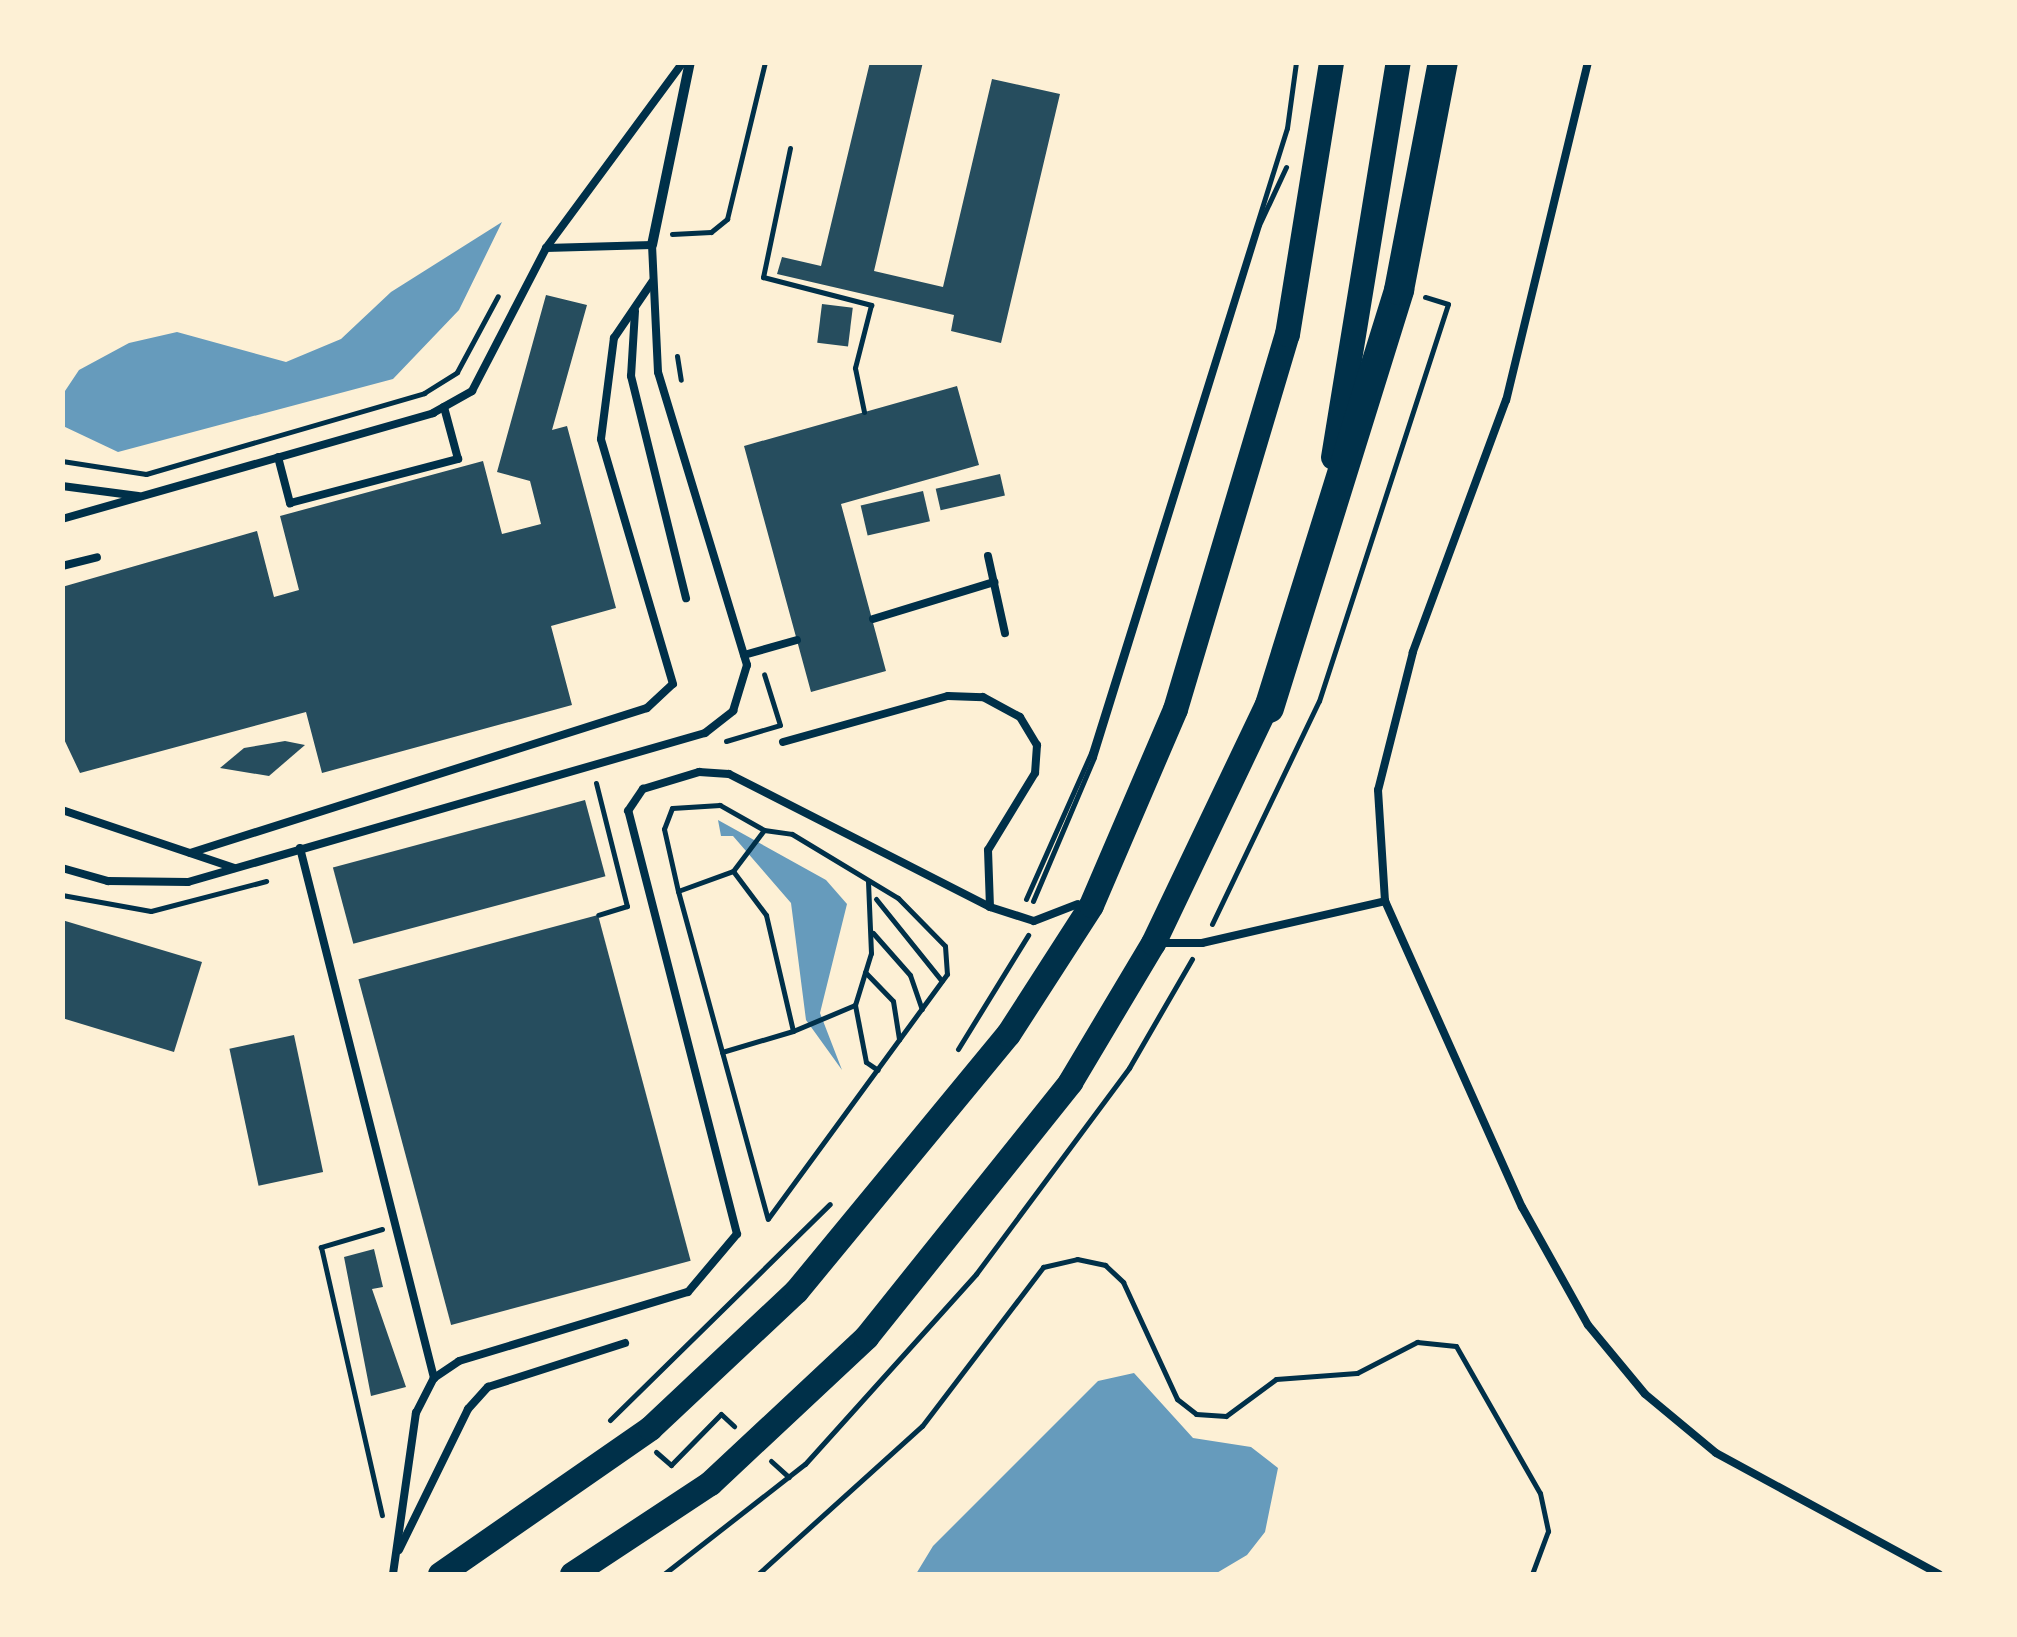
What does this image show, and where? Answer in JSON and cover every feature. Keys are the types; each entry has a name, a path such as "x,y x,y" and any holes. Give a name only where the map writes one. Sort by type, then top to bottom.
{"highway":[{"path":"1269,708 1399,290 1443,62"}],"main road":[{"path":"440,1574 630,1428 796,1291 1008,1034 1100,884 1176,709 1288,334 1331,62"},
{"path":"572,1574 710,1483 866,1337 1058,1097 1153,943 1269,708 1352,384 1398,62"}],"street":[{"path":"652,245 687,62"}],"lane":[{"path":"62,520 444,406 472,391 546,248 687,62"},
{"path":"1588,62 1506,400 1413,652 1378,790 1385,902 1558,1282 1645,1394 1716,1452 1939,1574"},
{"path":"62,868 156,886 234,868 704,732 748,684 744,655 658,372 652,245 546,248"},
{"path":"190,854 648,708 673,684 601,439 614,338 652,282"},
{"path":"635,306 632,376 686,598"},
{"path":"278,457 290,503 458,459 444,406"},
{"path":"62,486 142,496"},
{"path":"988,556 1005,633"},
{"path":"62,566 97,557"},
{"path":"873,619 994,582"},
{"path":"744,655 797,640"},
{"path":"783,742 948,696 983,697 1020,718 1037,745 1035,773 988,850 990,907"},
{"path":"393,1574 416,1413 434,1378 459,1360 688,1292 736,1234 628,811 643,789 699,772 728,774 990,907 1034,921 1072,910 1100,884"},
{"path":"62,810 234,868"},
{"path":"300,848 434,1378"},
{"path":"1153,943 1202,943 1385,902"},
{"path":"397,1549 468,1409 488,1387 625,1343"}],"path":[{"path":"672,234 710,232 727,219 764,62"},
{"path":"790,148 762,277 870,304 855,368 864,412"},
{"path":"62,462 146,474 424,393 456,372 504,284"},
{"path":"595,780 627,906"},
{"path":"720,805 764,830 792,834 868,880 930,923 945,946 942,981 768,1220 664,828 672,808 720,805"},
{"path":"598,915 734,871 746,860 764,830"},
{"path":"734,871 766,915 793,1031"},
{"path":"868,880 872,926 855,1004 866,1062 878,1070"},
{"path":"872,894 942,981"},
{"path":"872,926 922,1009"},
{"path":"865,972 893,1001 898,1042"},
{"path":"722,1052 829,1022 855,1004"},
{"path":"378,1212 382,1229 321,1246 388,1542 397,1549"},
{"path":"758,1574 922,1426 1043,1268 1077,1259 1105,1265 1124,1282 1177,1399 1196,1414 1226,1416 1276,1379 1357,1372 1435,1339 1456,1346 1540,1493 1548,1531 1532,1574"},
{"path":"630,1428 671,1465 721,1414 789,1477"}],"water":[{"path":"502,222 459,310 393,379 118,452 63,426 63,394 79,370 129,343 177,332 286,362 341,339 391,292"},
{"path":"718,820 826,880 847,904 820,1013 842,1070 806,1020 791,903 733,836 721,836"},
{"path":"1134,1373 1193,1438 1251,1447 1278,1468 1265,1532 1247,1555 1215,1574 916,1574 933,1546 1098,1381"}],"building":[{"path":"870,62 923,62 874,271 943,287 992,79 1060,94 1001,343 951,331 954,315 777,274 782,257 821,266"},
{"path":"546,295 587,305 552,430 567,426 616,608 551,626 572,705 322,773 306,712 80,773 62,735 62,587 257,531 274,597 299,590 280,516 483,461 502,534 541,524 530,481 497,472"},
{"path":"822,304 853,308 848,346 817,343"},
{"path":"957,386 979,465 841,504 886,671 811,692 744,446"},
{"path":"1000,474 1005,495 941,510 936,489"},
{"path":"923,491 930,521 868,536 861,505"},
{"path":"285,741 305,745 269,776 220,768 244,748"},
{"path":"585,800 605,876 353,944 333,868"},
{"path":"598,915 691,1261 451,1325 358,979"},
{"path":"62,920 202,962 174,1052 62,1018"},
{"path":"294,1035 323,1172 259,1186 229,1049"},
{"path":"374,1249 383,1287 372,1289 406,1387 371,1396 344,1257"}]}
